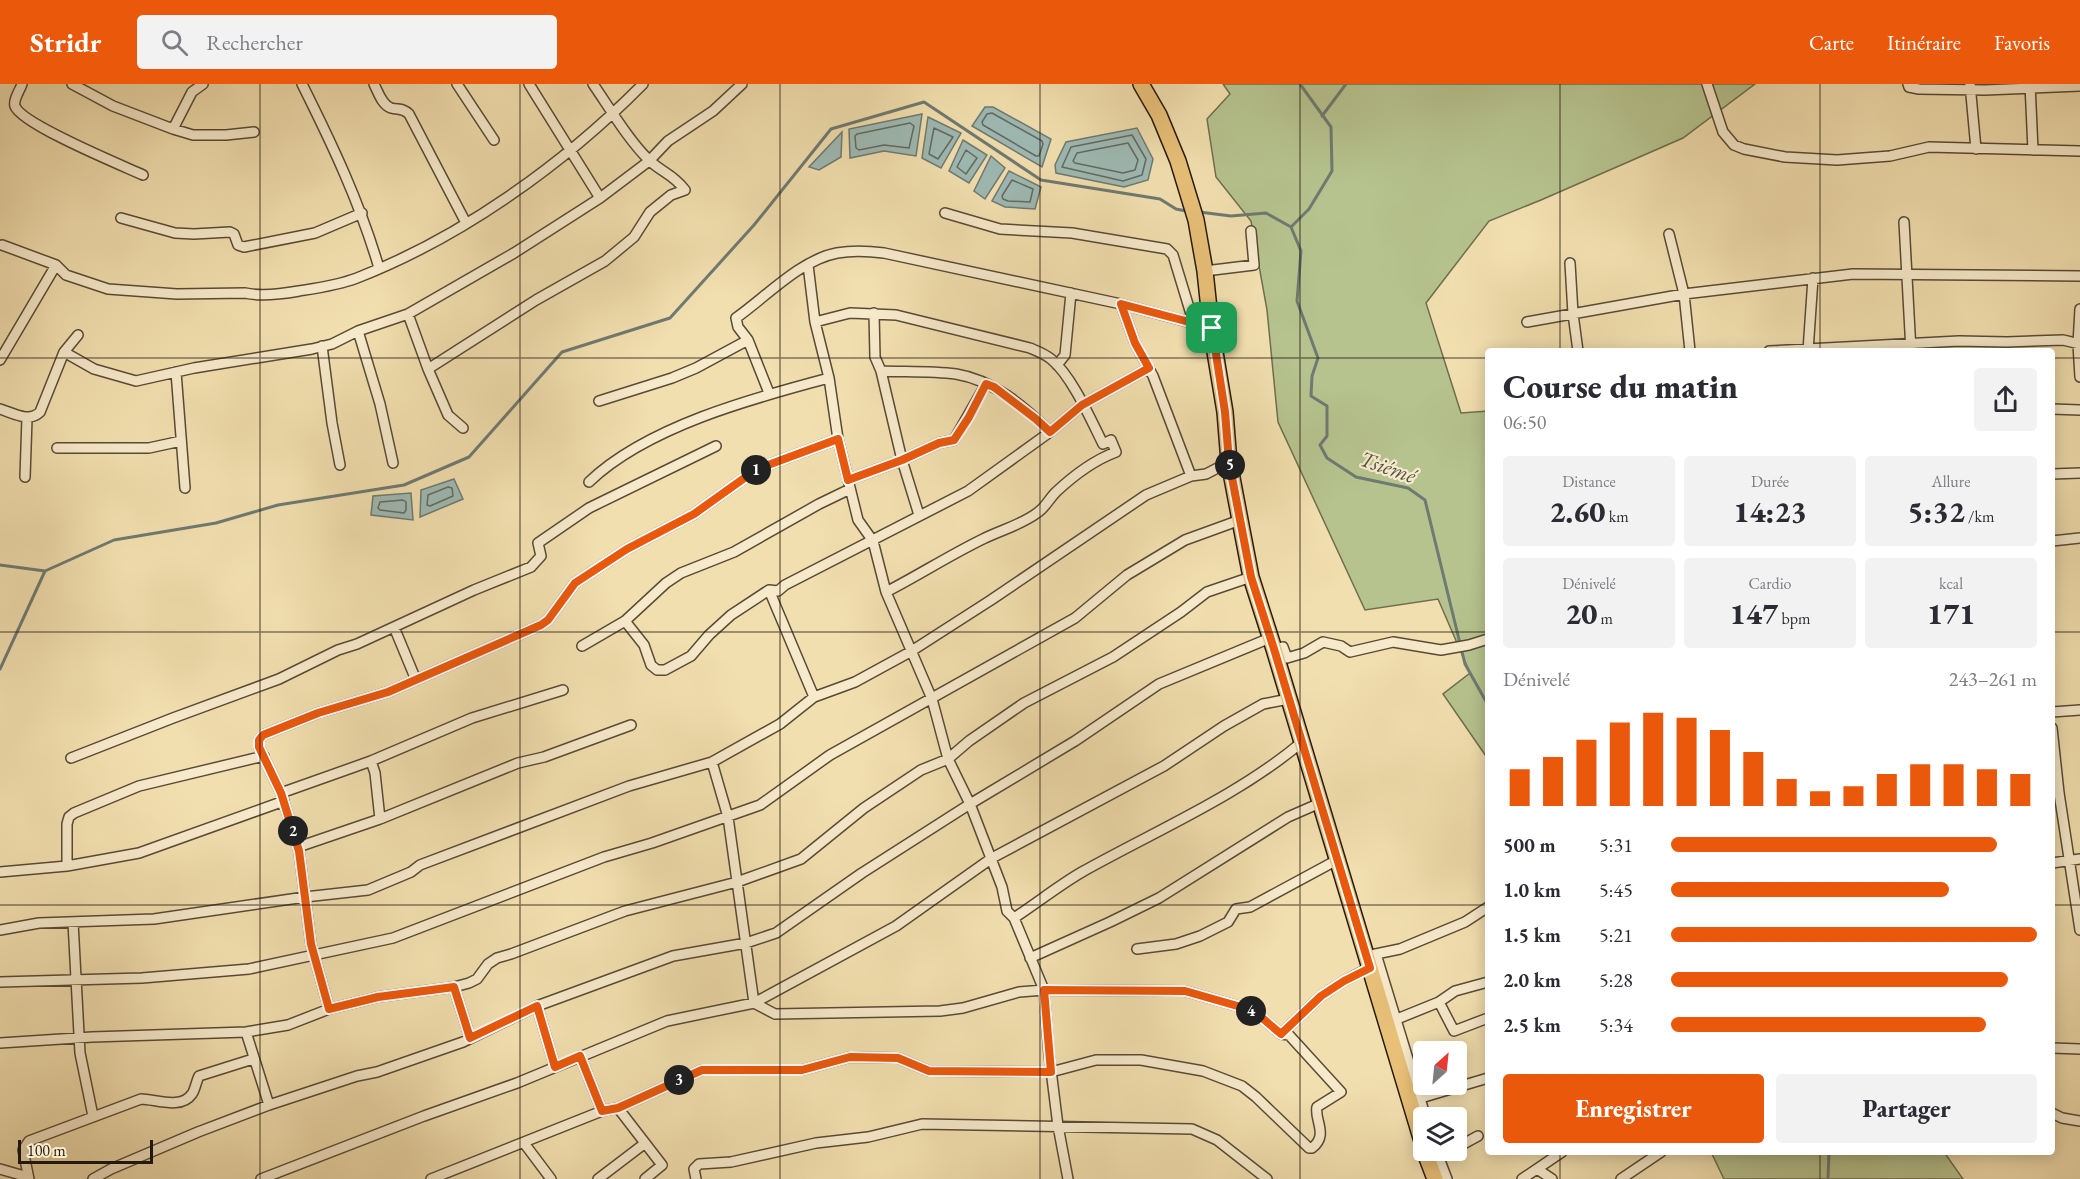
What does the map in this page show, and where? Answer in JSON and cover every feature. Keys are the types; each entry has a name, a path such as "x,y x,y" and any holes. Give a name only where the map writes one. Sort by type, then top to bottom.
{"main road":[{"path":"1141,84 1159,115 1178,161 1196,220 1225,412 1229,462 1251,577 1337,860 1416,1107"},
{"path":"1432,1161 1435,1179"}],"street":[{"path":"22,84 14,103 22,113 43,128 143,175"},
{"path":"72,84 113,106 193,135 254,132"},
{"path":"173,129 189,88 203,84"},
{"path":"302,84 338,156 362,213 379,268"},
{"path":"374,84 385,104 391,108 405,109 409,114 466,223"},
{"path":"457,84 494,140"},
{"path":"530,84 600,198"},
{"path":"428,369 536,300 605,261 634,237 651,212 671,195 685,190 675,178 649,161 593,84"},
{"path":"2,245 56,265 66,275 108,289 177,294 245,293 254,296 321,288 356,279 416,253 496,204 571,149 613,114 643,84"},
{"path":"64,352 94,369 136,381 332,344 358,331 408,314 514,253 600,198 649,161 668,141 713,111 742,84"},
{"path":"1707,84 1723,132 1734,145 1744,149 1785,156 1837,160 1890,156 1929,147 2080,151"},
{"path":"1908,84 1909,87 1919,89 2080,86"},
{"path":"2030,86 2033,150"},
{"path":"1970,87 1976,149"},
{"path":"121,218 175,233 230,232 234,234 238,245 244,247 315,233 362,213"},
{"path":"945,213 1000,229 1072,233 1167,249 1173,255 1194,324"},
{"path":"1904,222 1911,347"},
{"path":"1205,271 1254,265 1251,231"},
{"path":"1669,234 1684,294 1690,348"},
{"path":"769,393 748,340 738,327 736,318 808,265 836,253 869,251 1121,304 1212,328"},
{"path":"1570,263 1578,348"},
{"path":"0,360 56,265"},
{"path":"808,265 815,322 829,378 838,439 858,520 873,541 886,592 932,699 948,759 970,804 992,858 1007,911 1014,918 1044,990 1051,1072 1068,1179"},
{"path":"1527,322 1684,294 1853,274 2080,276"},
{"path":"1809,348 1813,278"},
{"path":"1057,365 1065,355 1071,293"},
{"path":"1121,304 1135,343 1149,368 1191,476"},
{"path":"2080,309 2080,377"},
{"path":"815,322 850,313 896,315 1030,348 1050,358 1057,365 1103,444 1111,440 1116,452 1102,457 1069,478 1038,513 983,539 886,592"},
{"path":"873,313 874,357 881,371 902,460 919,515"},
{"path":"408,314 448,415 463,428"},
{"path":"358,331 380,405 393,463"},
{"path":"0,409 27,418 36,416 40,412 64,352 78,335"},
{"path":"599,401 696,369 748,340"},
{"path":"1860,348 1911,347 1959,340 2007,342 2063,340 2079,344"},
{"path":"322,346 340,465"},
{"path":"625,621 644,645 651,665 657,670 665,670 691,656 731,615 769,590 778,591 785,585 968,491 1050,432 1082,405 1149,368"},
{"path":"881,371 958,375 986,384 1003,393 1050,432"},
{"path":"176,372 185,488"},
{"path":"589,482 603,469 661,435 769,393 829,378"},
{"path":"582,646 625,621 666,583 681,573 734,552 849,485 939,443 954,440 986,384"},
{"path":"2055,409 2080,410"},
{"path":"25,477 27,418"},
{"path":"329,1009 313,956 298,847 282,797 259,747 259,740 263,735 318,713 388,692 541,625 548,620 571,588 582,578 627,549 694,514 757,469 838,439"},
{"path":"57,448 149,448 181,441"},
{"path":"71,758 279,679 338,650 357,644 474,590 531,567 541,556 538,543 589,508 716,446"},
{"path":"0,930 39,923 154,919 368,890 411,872 420,865 629,786 712,762 780,724 814,697 855,682 910,652 1146,495 1191,476 1206,474 1229,462"},
{"path":"2055,474 2080,473"},
{"path":"0,982 142,978 249,969 393,938 604,857 728,817 760,805 830,755 1075,618 1127,575 1185,540 1240,520"},
{"path":"2055,541 2080,538"},
{"path":"0,1043 246,1032 288,1025 329,1009 378,997 470,983 477,979 488,964 497,958 625,911 737,882 801,859 864,808 921,770 948,759 969,741 1023,703 1113,657 1207,592 1251,577"},
{"path":"769,590 814,697"},
{"path":"394,627 416,680"},
{"path":"93,1179 112,1174 198,1132 269,1105 357,1076 378,1072 470,1038 537,1006 673,956 746,944 776,933 862,873 1075,741 1160,684 1272,644 1283,647 1287,658 1304,653 1323,642 1341,646 1350,651 1393,642 1441,650 1485,640"},
{"path":"0,872 67,866 139,853 371,761 472,718 563,690"},
{"path":"261,1179 517,1083 667,1021 754,1003 897,926 992,858 1164,766 1224,726 1263,704 1289,699"},
{"path":"2055,712 2080,710"},
{"path":"298,847 380,819 518,763 544,757 631,725"},
{"path":"1014,918 1070,879 1219,797 1284,757 1302,742"},
{"path":"67,866 67,824 74,813 139,786 264,756"},
{"path":"2055,756 2080,930"},
{"path":"371,761 375,773 380,819"},
{"path":"430,1179 602,1111 618,1108 702,1070 802,1070 850,1057 898,1058 929,1071 1051,1072 1096,1060 1141,1060 1203,1071 1242,1086 1309,1148 1316,1145 1320,1132 1317,1107 1341,1092 1288,1035 1281,1034 1261,1017 1248,1009 1185,991 1044,990 1019,992 963,1008 940,1011 785,1014 766,1011 754,1003 728,817 712,762"},
{"path":"1030,958 1159,898 1288,817 1320,803"},
{"path":"1137,949 1176,944 1200,936 1228,921 1236,909 1250,907 1337,860"},
{"path":"2055,863 2080,860"},
{"path":"1281,1034 1321,996 1344,981 1370,959 1400,950 1465,922 1485,909"},
{"path":"73,922 79,1038 93,1116"},
{"path":"1370,959 1396,1019 1414,1100 1419,1107"},
{"path":"1396,1019 1439,1002 1455,991 1485,983"},
{"path":"454,987 470,1038"},
{"path":"1439,1002 1454,1031 1485,1018"},
{"path":"537,1006 555,1067"},
{"path":"246,1032 269,1105"},
{"path":"2055,1048 2080,1050"},
{"path":"580,1056 602,1111"},
{"path":"0,1169 29,1178 23,1150 29,1141 141,1099 152,1099 161,1103 181,1101 192,1095 199,1076 253,1059"},
{"path":"1414,1100 1485,1079"},
{"path":"618,1108 662,1165 645,1179"},
{"path":"2055,1114 2080,1121"},
{"path":"696,1179 694,1169 699,1164 731,1162 816,1143 868,1137 922,1124 1192,1129 1217,1140 1267,1179"},
{"path":"1467,1142 1478,1136"},
{"path":"524,1143 551,1179"},
{"path":"598,1179 644,1144"},
{"path":"1522,1179 1558,1155"},
{"path":"1622,1179 1657,1155"},
{"path":"1436,1161 1447,1179"},
{"path":"1537,1169 1552,1179"}],"green space":[{"path":"1223,84 1755,84 1683,138 1489,221 1426,303 1461,413 1485,411 1485,755 1443,694 1470,673 1438,599 1365,610 1278,422 1267,310 1251,221 1216,177 1207,119 1230,94"},
{"path":"1712,1155 1946,1155 1963,1179 1724,1179"}],"water":[{"path":"985,107 993,107 1051,139 1042,167 972,126"},
{"path":"922,114 916,156 884,151 850,158 849,129"},
{"path":"928,117 961,133 941,168 922,158"},
{"path":"1137,128 1153,159 1148,180 1124,187 1056,173 1055,165 1066,142"},
{"path":"842,132 841,157 819,170 809,167"},
{"path":"963,140 987,155 969,183 949,171"},
{"path":"991,156 1005,168 985,199 974,191"},
{"path":"1009,171 1041,187 1035,209 1005,207 992,201"},
{"path":"454,479 463,499 420,517 421,490"},
{"path":"411,493 413,520 371,515 373,496"}],"waterway":[{"name":"Tsiémé","path":"1300,84 1331,127 1332,171 1309,209 1291,227 1301,251 1297,301 1318,358 1312,376 1311,396 1327,406 1327,436 1320,445 1327,458 1356,477 1408,488 1425,500 1465,664 1485,700"},
{"path":"1322,116 1346,84"},
{"path":"0,669 45,571 114,540 216,523 278,505 404,485 469,457 562,352 670,318 754,225 831,129 924,102 1041,180 1160,199 1176,209 1186,211"},
{"path":"1199,212 1231,216 1266,213 1291,227"},
{"path":"0,565 45,571"},
{"name":"Tsiémé","path":"1828,1179 1829,1155"}],"route":[{"path":"1121,304 1212,328 1225,412 1229,462 1251,577 1370,968 1321,996 1281,1034 1248,1009 1185,991 1044,990 1051,1072 929,1071 898,1058 850,1057 802,1070 709,1069 636,1098 618,1108 602,1111 580,1056 555,1067 537,1006 470,1038 454,987 378,997 329,1009 313,956 299,851 281,793 259,747 259,740 263,735 318,713 388,692 541,625 548,620 575,583 582,578 627,549 694,514 757,469 771,463 838,439 848,480 902,460 939,443 954,440 986,384 994,387 1050,432 1082,405 1149,368 1130,332 1121,304"}]}
